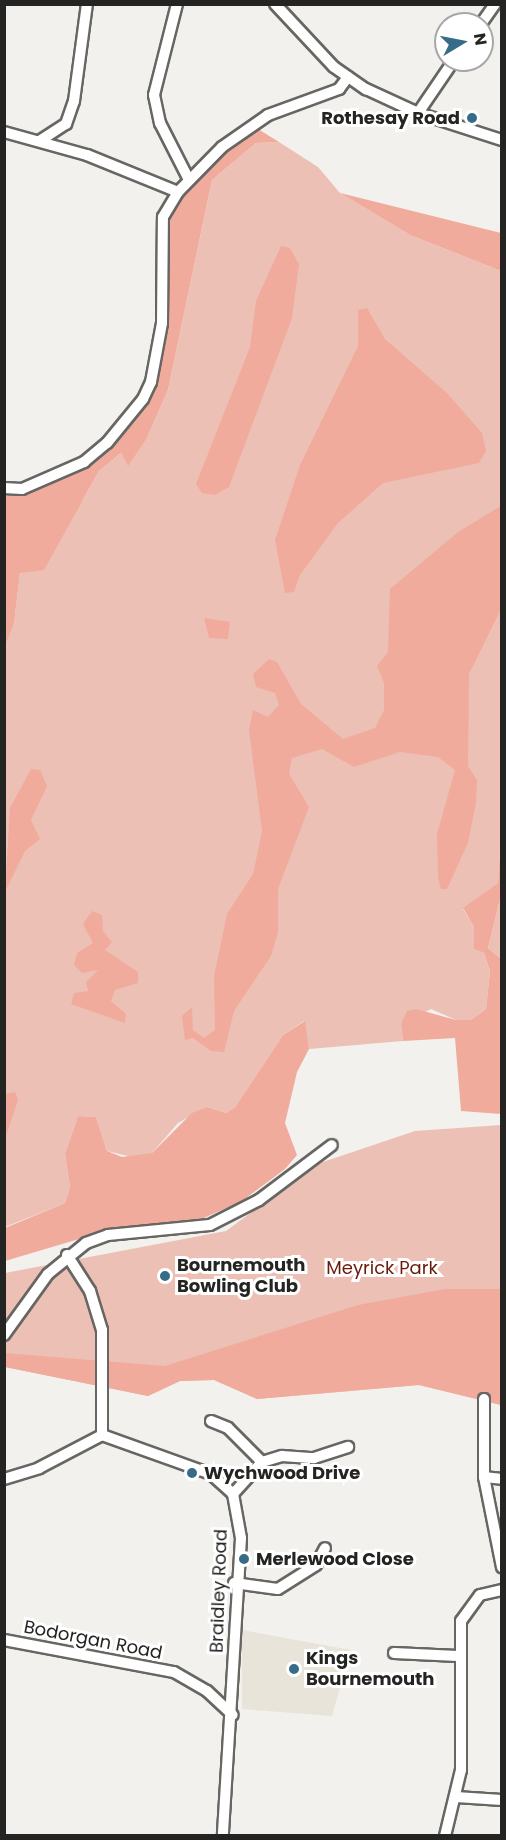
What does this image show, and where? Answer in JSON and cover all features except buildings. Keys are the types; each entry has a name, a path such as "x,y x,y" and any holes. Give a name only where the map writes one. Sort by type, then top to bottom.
{"street":[{"path":"41,140 66,124 74,102 87,4"},
{"path":"177,4 154,95 160,123 189,180"},
{"path":"275,4 348,77 418,113 501,140"},
{"path":"418,113 446,72"},
{"path":"4,488 22,489 84,462 106,443 142,399 151,382 162,323 163,217 178,192 222,147 268,115 339,89 348,77"},
{"path":"4,132 41,140 178,192"},
{"path":"4,1335 68,1255 108,1235 210,1225 259,1200 332,1145"},
{"path":"68,1255 97,1310 102,1363 102,1435"},
{"path":"484,1399 484,1477 501,1567"},
{"path":"211,1421 228,1428 262,1462"},
{"path":"4,1479 102,1435 211,1474 233,1494 262,1462 282,1456 315,1458 348,1447"},
{"path":"484,1477 501,1479"},
{"name":"Braidley Road","path":"223,1836 233,1715 234,1583 241,1538 233,1494"},
{"path":"234,1583 278,1589 316,1564 325,1548"},
{"path":"445,1836 456,1797 462,1745 458,1656 465,1611 480,1595 501,1590"},
{"name":"Bodorgan Road","path":"4,1640 174,1672 207,1691 233,1715"},
{"path":"394,1653 458,1656"},
{"path":"456,1797 501,1800"}],"shaded area":[{"path":"253,126 279,142 256,143 212,180 168,390 146,440 128,466 121,453 99,471 44,570 20,573 14,624 5,645 5,488 22,489 84,462 143,399 155,367 162,229 189,180"},
{"path":"340,193 501,233 501,271 410,235"},
{"path":"281,246 290,248 299,264 292,318 229,487 215,495 202,493 196,484 250,347 256,301"},
{"path":"367,308 385,339 448,394 482,433 486,451 479,463 383,483 338,523 300,575 294,592 285,593 275,540 300,465 358,346 358,310"},
{"path":"501,506 501,609 469,674 468,766 477,780 476,803 468,843 447,889 441,889 438,878 437,834 455,770 438,757 400,752 354,767 322,749 292,758 289,774 309,807 278,889 278,932 271,956 234,1011 224,1052 211,1051 193,1038 185,1040 182,1016 192,1007 193,1030 204,1038 215,1030 214,976 227,914 253,874 262,831 249,730 253,710 268,717 279,705 275,693 256,687 253,674 269,659 277,662 301,704 343,739 375,728 384,710 384,683 377,666 388,652 390,589 458,532"},
{"path":"204,618 230,622 228,639 209,638"},
{"path":"31,769 40,770 47,786 31,820 40,839 25,851 5,892 10,808"},
{"path":"501,834 501,895 488,948 501,959 501,1114 461,1111 455,1038 403,1041 401,1024 407,1011 416,1009 456,1020 471,1020 486,1009 490,971 484,953 474,949 474,927 463,908 498,883"},
{"path":"92,911 102,915 103,931 112,942 105,950 138,972 138,983 115,990 111,1001 126,1014 125,1023 71,1004 74,993 88,991 86,982 98,970 82,973 74,965 77,953 93,943 83,924"},
{"path":"305,1021 309,1049 297,1072 285,1123 297,1155 285,1169 242,1201 197,1221 116,1228 5,1261 5,1228 65,1203 70,1187 65,1154 78,1116 96,1117 107,1151 122,1157 152,1153 192,1113 207,1107 226,1113 235,1107 283,1035"},
{"path":"15,1092 18,1100 5,1139 5,1094"},
{"path":"445,1289 501,1289 501,1405 419,1385 257,1399 214,1380 180,1381 148,1396 5,1367 4,1353 165,1366 358,1305"},
{"name":"Kings Bournemouth","path":"242,1630 351,1650 332,1716 242,1709"}],"green space":[{"path":"279,142 318,167 340,193 410,235 501,271 501,834 498,883 463,909 474,927 474,949 484,953 490,971 486,1009 471,1020 456,1020 431,1009 401,1024 403,1041 309,1049 304,1021 283,1035 235,1107 226,1113 207,1107 178,1123 152,1153 136,1158 107,1151 96,1117 78,1116 65,1154 70,1187 65,1203 5,1227 4,645 14,624 20,573 83,500 99,471 121,453 128,465 146,440 168,390 212,180 256,143"},
{"path":"501,895 501,959 488,948"},
{"name":"Meyrick Park","path":"501,1125 501,1405 419,1385 257,1399 214,1380 180,1381 148,1396 5,1367 5,1273 226,1231 317,1164 415,1131"}],"place":[{"name":"Rothesay Road","path":"472,118"},
{"name":"Bournemouth Bowling Club","path":"165,1276"},
{"name":"Wychwood Drive","path":"192,1473"},
{"name":"Merlewood Close","path":"244,1559"},
{"name":"Kings Bournemouth","path":"294,1669"}]}
